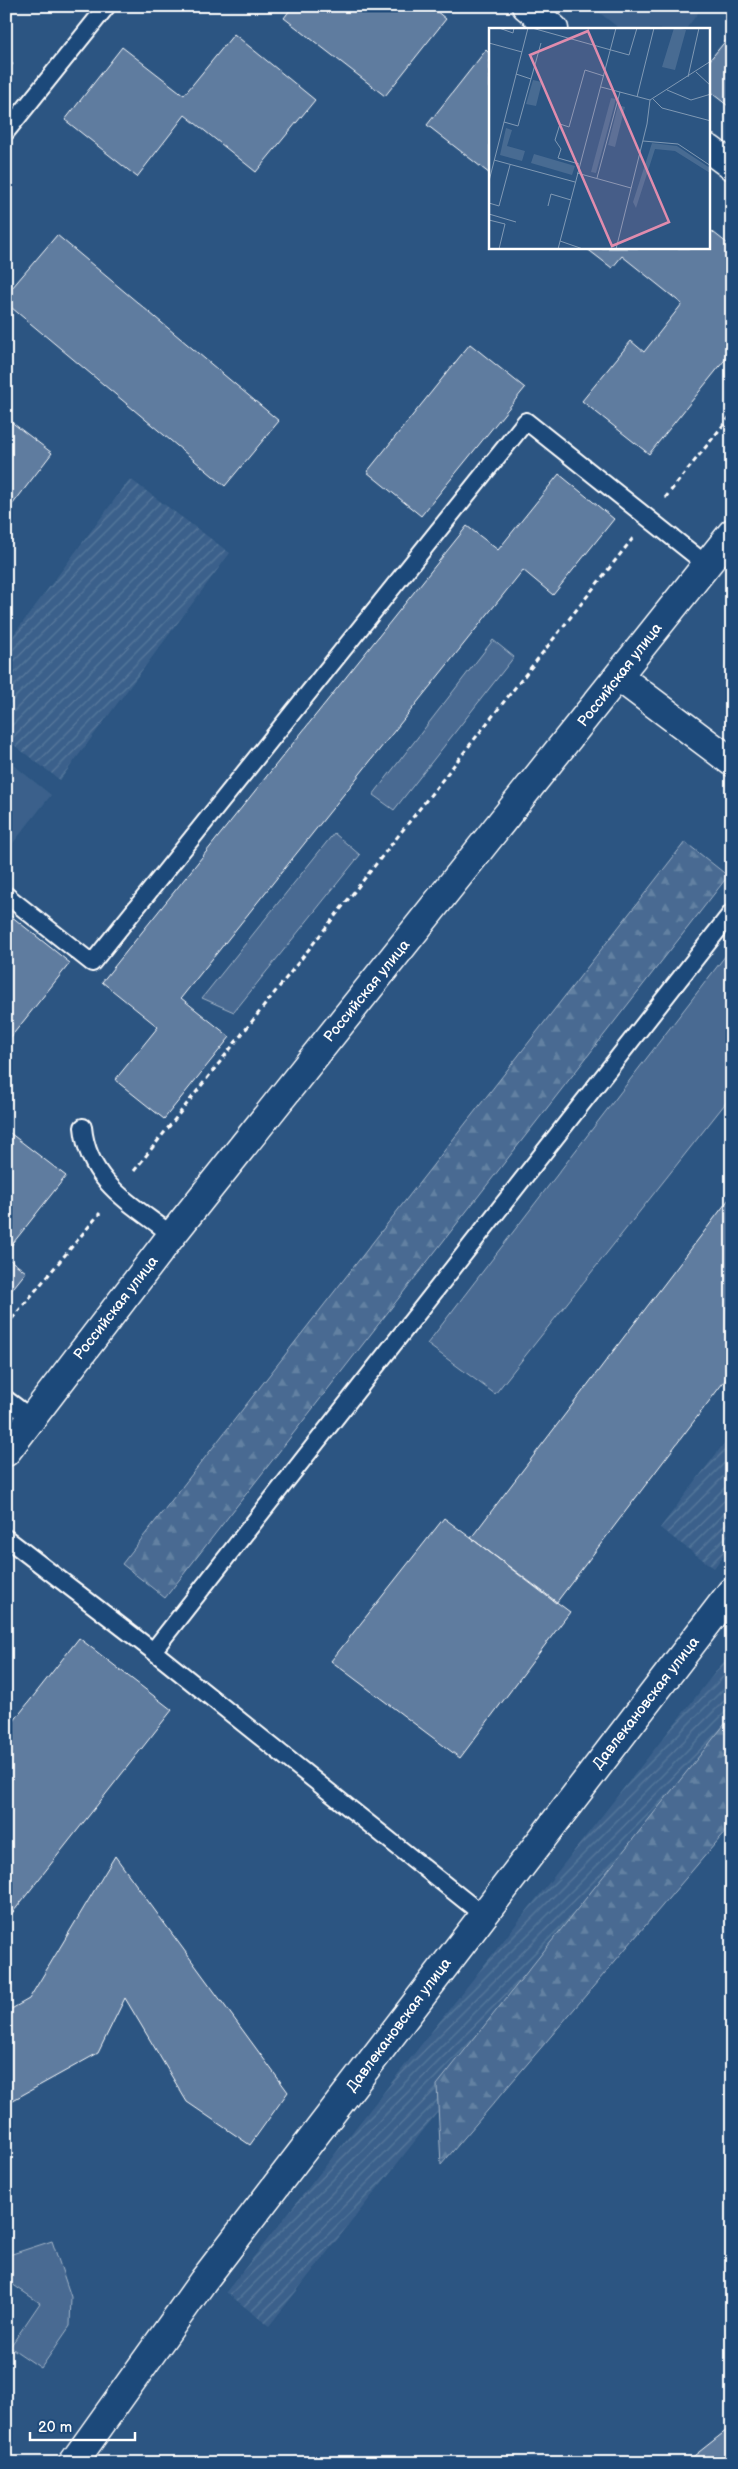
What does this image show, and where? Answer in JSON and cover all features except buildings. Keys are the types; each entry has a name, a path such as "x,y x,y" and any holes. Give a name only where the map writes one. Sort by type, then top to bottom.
{"street":[{"path":"526,6 553,28"},
{"path":"710,150 732,166"},
{"name":"Российская улица","path":"6,1452 172,1235 732,533"},
{"path":"619,677 732,762"},
{"name":"Давлекановская улица","path":"73,2463 203,2281 732,1591"}],"lane":[{"path":"6,132 107,6"},
{"path":"6,895 92,963 526,421 707,565"},
{"path":"153,1651 732,912"},
{"path":"82,1127 86,1149 95,1169 117,1192 172,1235"},
{"path":"6,1399 31,1418"},
{"path":"6,1538 153,1651 483,1915"}],"path":[{"path":"6,1326 117,1192 732,414"}],"shaded area":[{"path":"591,6 703,6 687,28 619,28"},
{"path":"130,479 230,553 60,780 6,739 6,645"},
{"path":"6,759 51,795 6,852"},
{"path":"732,1433 732,1544 714,1568 660,1528"},
{"path":"732,1651 732,1739 269,2326 226,2292"}],"green space":[{"path":"493,640 514,657 394,810 373,795"},
{"path":"334,833 360,855 234,1012 202,998"},
{"path":"685,842 728,876 165,1598 122,1564"},
{"path":"726,955 732,960 732,1095 495,1394 427,1344"},
{"path":"732,1715 732,1824 441,2165 437,2085"},
{"path":"52,2241 71,2297 70,2326 41,2368 10,2347 40,2303 6,2280 6,2256"}]}
